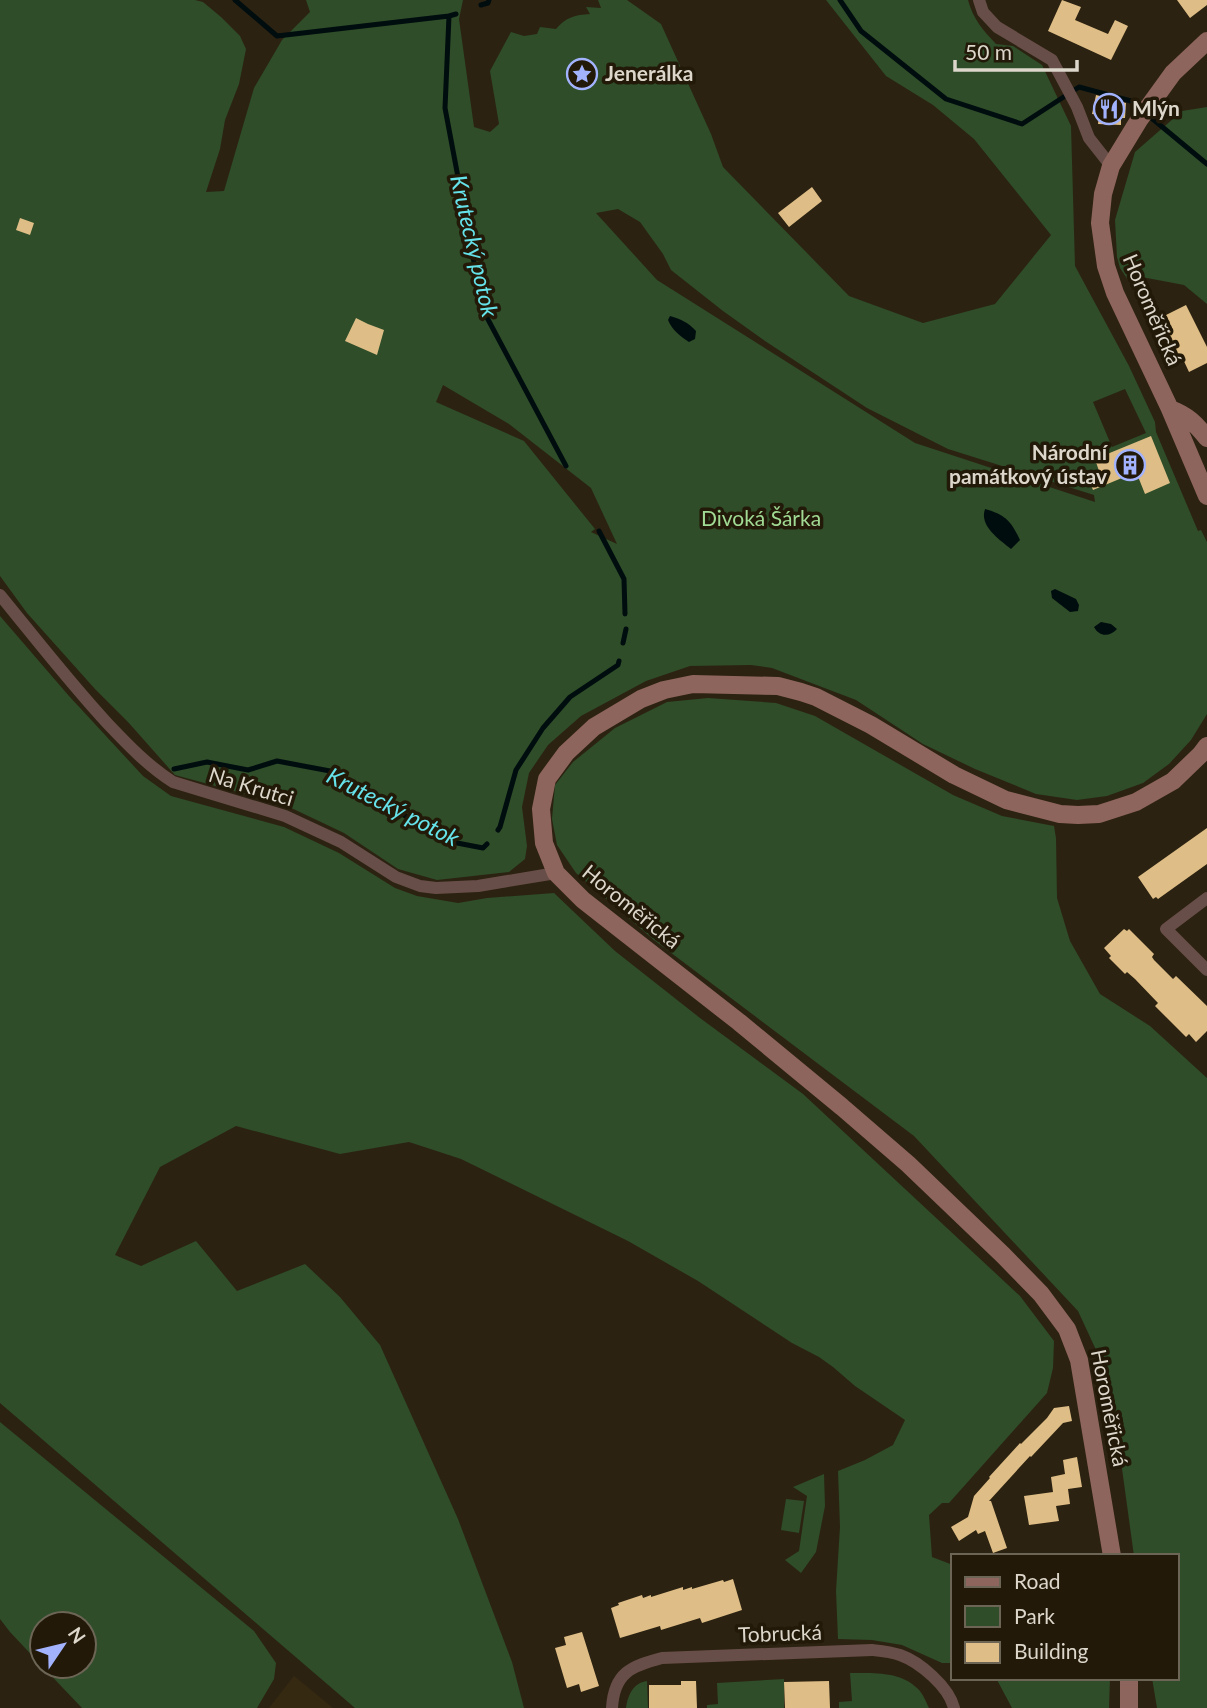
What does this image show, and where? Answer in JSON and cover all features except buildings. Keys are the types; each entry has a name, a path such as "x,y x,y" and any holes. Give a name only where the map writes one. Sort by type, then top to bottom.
{"main road":[{"name":"Horoměřická","path":"1207,41 1173,74 1139,120 1111,166 1103,194 1100,223 1106,266 1115,293 1170,409 1207,496"},
{"path":"1170,409 1193,421 1207,438"},
{"name":"Horoměřická","path":"1112,1554 1079,1360 1067,1329 1041,1294 908,1164 739,1021 583,900 556,873 544,843 541,809 547,779 566,753 594,727 641,699 664,690 693,684 778,686 801,691 871,725 954,775 1006,800 1060,814 1099,814 1136,802 1173,781 1207,746"},
{"path":"1129,1680 1129,1708"}],"street":[{"path":"979,0 983,12 997,27 1052,60 1074,101 1089,138 1111,166"},
{"name":"Na Krutci","path":"0,595 82,696 130,748 159,774 173,782 285,816 341,842 396,877 420,886 478,886 556,873"},
{"path":"1207,898 1166,929 1207,970"},
{"name":"Tobrucká","path":"612,1708 614,1688 621,1677 640,1664 662,1658 872,1650 901,1656 920,1667 936,1680 951,1698 954,1708"}],"shaded area":[{"path":"670,316 693,328 696,331 695,339 689,342 677,333 668,320"},
{"path":"985,509 1003,516 1014,528 1020,540 1011,549 987,526"},
{"path":"1055,589 1076,599 1078,611 1070,612 1052,598 1051,591"},
{"path":"1101,622 1111,624 1117,629 1102,634 1094,627"},
{"path":"294,1676 333,1708 269,1708"}],"green space":[{"name":"Divoká Šárka","path":"0,0 195,0 203,2 221,17 240,36 246,49 239,84 225,120 220,149 206,192 224,191 254,88 282,40 310,12 306,0 463,0 459,19 474,127 490,132 499,124 490,71 511,32 524,36 537,34 540,27 556,29 571,17 590,14 586,7 601,8 598,0 627,0 661,24 711,134 723,167 849,296 923,323 995,304 1051,235 974,139 933,105 886,76 826,0 968,0 976,19 996,44 1013,46 1042,65 1071,126 1075,266 1129,366 1155,422 1156,432 1198,531 1201,530 1207,542 1207,714 1191,740 1169,764 1143,783 1107,796 1077,800 1036,794 975,769 923,744 856,700 772,668 751,665 690,666 646,681 581,716 548,745 529,773 522,807 527,846 525,859 509,872 437,880 398,869 344,833 285,805 175,775 27,613 0,576","holes":["618,209 640,222 671,270 765,341 867,408 948,449 1094,495 1095,502 915,443 657,280 596,213","443,385 509,424 591,488 617,544 591,532 595,529 524,441 436,402","1125,389 1146,433 1112,447 1093,402"]},
{"path":"1207,107 1207,304 1184,285 1147,278 1128,280 1117,257 1115,220 1135,152 1182,111"},
{"path":"0,616 143,776 171,796 284,827 339,853 395,888 417,896 458,903 554,893 615,951 803,1094 1020,1296 1054,1341 1053,1368 1047,1393 949,1503 942,1503 929,1515 932,1557 951,1564 951,1663 942,1663 902,1645 872,1640 838,1639 838,1471 893,1445 905,1420 855,1386 819,1357 792,1343 698,1281 628,1241 461,1159 409,1142 340,1154 236,1126 160,1167 115,1255 141,1266 196,1241 237,1291 305,1264 340,1297 380,1345 458,1519 512,1662 524,1708 355,1708 0,1403"},
{"path":"708,698 776,703 815,716 953,795 1002,816 1054,826 1057,898 1070,941 1100,994 1150,1026 1207,1078 1207,1708 1157,1708 1152,1680 1179,1680 1179,1554 1134,1554 1112,1396 1103,1365 1078,1311 914,1136 654,940 576,873 557,845 552,819 555,785 573,762 615,728 667,702"},
{"path":"0,1422 254,1631 276,1663 274,1679 257,1708 82,1708 55,1680 98,1680 98,1610 28,1610 28,1651 0,1619"},
{"path":"824,1474 825,1506 816,1552 801,1573 785,1560 799,1551 807,1496 793,1487"},
{"path":"786,1499 804,1501 799,1533 781,1530"},
{"path":"850,1673 885,1674 902,1678 919,1690 929,1708 839,1708 839,1702 852,1701"},
{"path":"784,1679 784,1708 707,1708 707,1705 718,1704 717,1683"},
{"path":"997,1680 1110,1680 1109,1708 1012,1708"},
{"path":"647,1681 648,1708 626,1708 632,1690"}],"waterway":[{"path":"235,0 277,36 449,16"},
{"name":"Krutecký potok","path":"481,5 489,0"},
{"path":"840,0 861,31 946,99 1022,124 1079,87 1131,101 1207,164"},
{"name":"Krutecký potok","path":"456,14 449,16 445,108 483,310 566,466"},
{"name":"Krutecký potok","path":"599,531 624,579 625,614"},
{"name":"Krutecký potok","path":"623,643 626,629"},
{"name":"Krutecký potok","path":"498,830 516,770 543,728 570,697 618,665 619,661"},
{"name":"Krutecký potok","path":"174,769 207,762 248,770 277,761 330,771 452,842 483,848 487,844"}],"place":[{"name":"Jenerálka","path":"582,74"},
{"name":"Mlýn","path":"1109,109"},
{"name":"Národní památkový ústav","path":"1130,465"}]}
